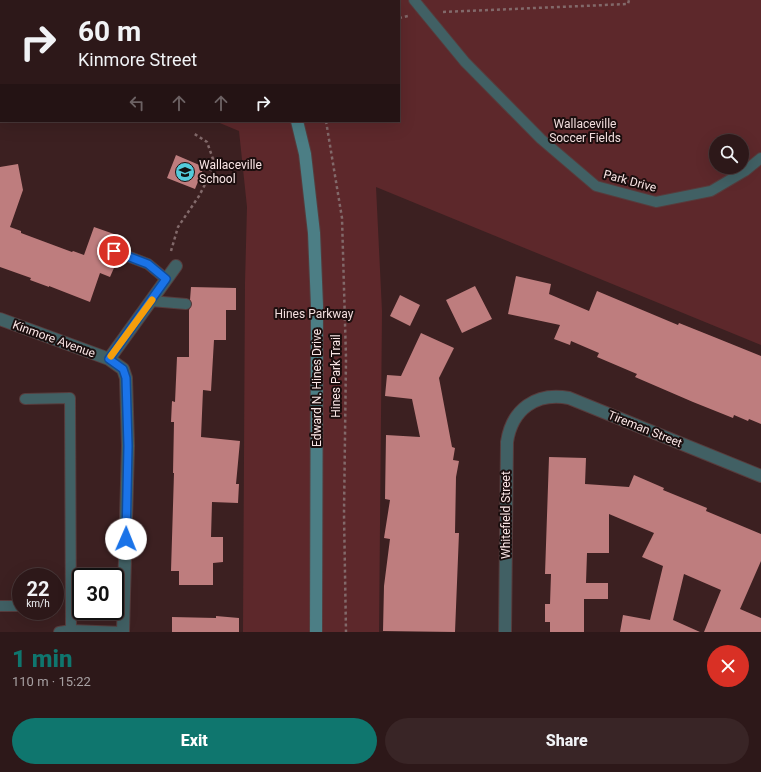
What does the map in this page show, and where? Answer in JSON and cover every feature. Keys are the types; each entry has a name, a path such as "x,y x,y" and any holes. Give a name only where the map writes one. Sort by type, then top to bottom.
{"street":[{"name":"Edward N. Hines Drive","path":"298,122 305,154 314,233 317,298 316,632"},
{"path":"123,632 128,446 126,378 123,369 109,359 176,266"},
{"name":"Kinmore Avenue","path":"0,320 109,359"},
{"name":"Tireman Street","path":"528,405 536,400 549,397 559,396 569,398 761,476"},
{"name":"Whitefield Street","path":"505,632 508,432 518,414 528,405"}],"lane":[{"name":"Park Drive","path":"414,0 465,62 541,139 596,186 656,202 711,191 745,170 761,158"},
{"path":"114,251 148,264 166,279"},
{"path":"151,301 186,304"},
{"path":"25,399 70,398 71,630"},
{"path":"0,606 12,606"},
{"path":"59,632 71,630 123,632"}],"path":[{"path":"400,18 425,13 628,4 629,0"},
{"name":"Hines Park Trail","path":"326,122 342,218 346,358 344,514 346,632"},
{"path":"176,266 170,255 178,227 199,196 210,175 213,159 207,142 193,133"}],"green space":[{"path":"400,0 761,0 761,345 376,187 382,311 379,632 243,632 245,283 247,207 239,131 217,122 400,122"}],"building":[{"name":"Wallaceville School","path":"176,155 204,167 195,189 167,178"},
{"path":"18,164 23,190 10,227 21,231 21,233 84,255 94,227 114,234 106,256 117,261 110,277 100,273 90,302 30,280 31,278 0,267 0,167"},
{"path":"516,276 551,284 549,294 589,311 597,291 678,325 679,323 761,356 761,424 749,419 748,421 734,415 733,418 693,402 635,377 637,374 597,357 599,353 571,341 570,345 554,339 560,325 508,314"},
{"path":"475,286 492,319 462,333 446,300"},
{"path":"191,287 236,288 236,310 226,310 226,340 214,340 211,391 203,390 201,437 240,441 236,484 239,484 238,503 212,502 211,537 223,537 223,562 213,563 213,585 179,585 179,571 171,571 174,473 174,422 171,422 172,401 175,402 177,357 189,357 189,310 192,304 190,300"},
{"path":"400,295 420,305 410,326 390,316"},
{"path":"421,333 454,348 439,378 452,447 455,448 453,460 459,461 456,477 455,533 459,533 455,632 383,631 384,586 390,539 384,538 390,500 385,499 386,435 420,437 412,399 385,396 387,375 401,376"},
{"path":"549,457 586,458 585,484 629,487 634,475 664,488 663,490 707,508 706,511 761,534 761,561 740,609 761,618 761,632 704,632 721,590 684,574 673,620 700,632 620,632 623,615 650,620 663,566 642,557 654,533 609,514 609,553 587,553 586,583 608,583 608,599 584,599 584,632 550,632 550,622 545,622 545,604 550,604 551,574 545,574"},
{"path":"216,616 239,618 239,632 172,632 172,617 216,618"}],"slow traffic":[{"path":"111,356 152,300"}],"place":[{"name":"Wallaceville School","path":"185,172"}],"route":[{"path":"114,251 148,264 166,279 109,359 123,369 126,378 128,446 126,539"}],"park label":[{"name":"Wallaceville Soccer Fields","path":"585,131"},
{"name":"Hines Parkway","path":"314,314"}]}
